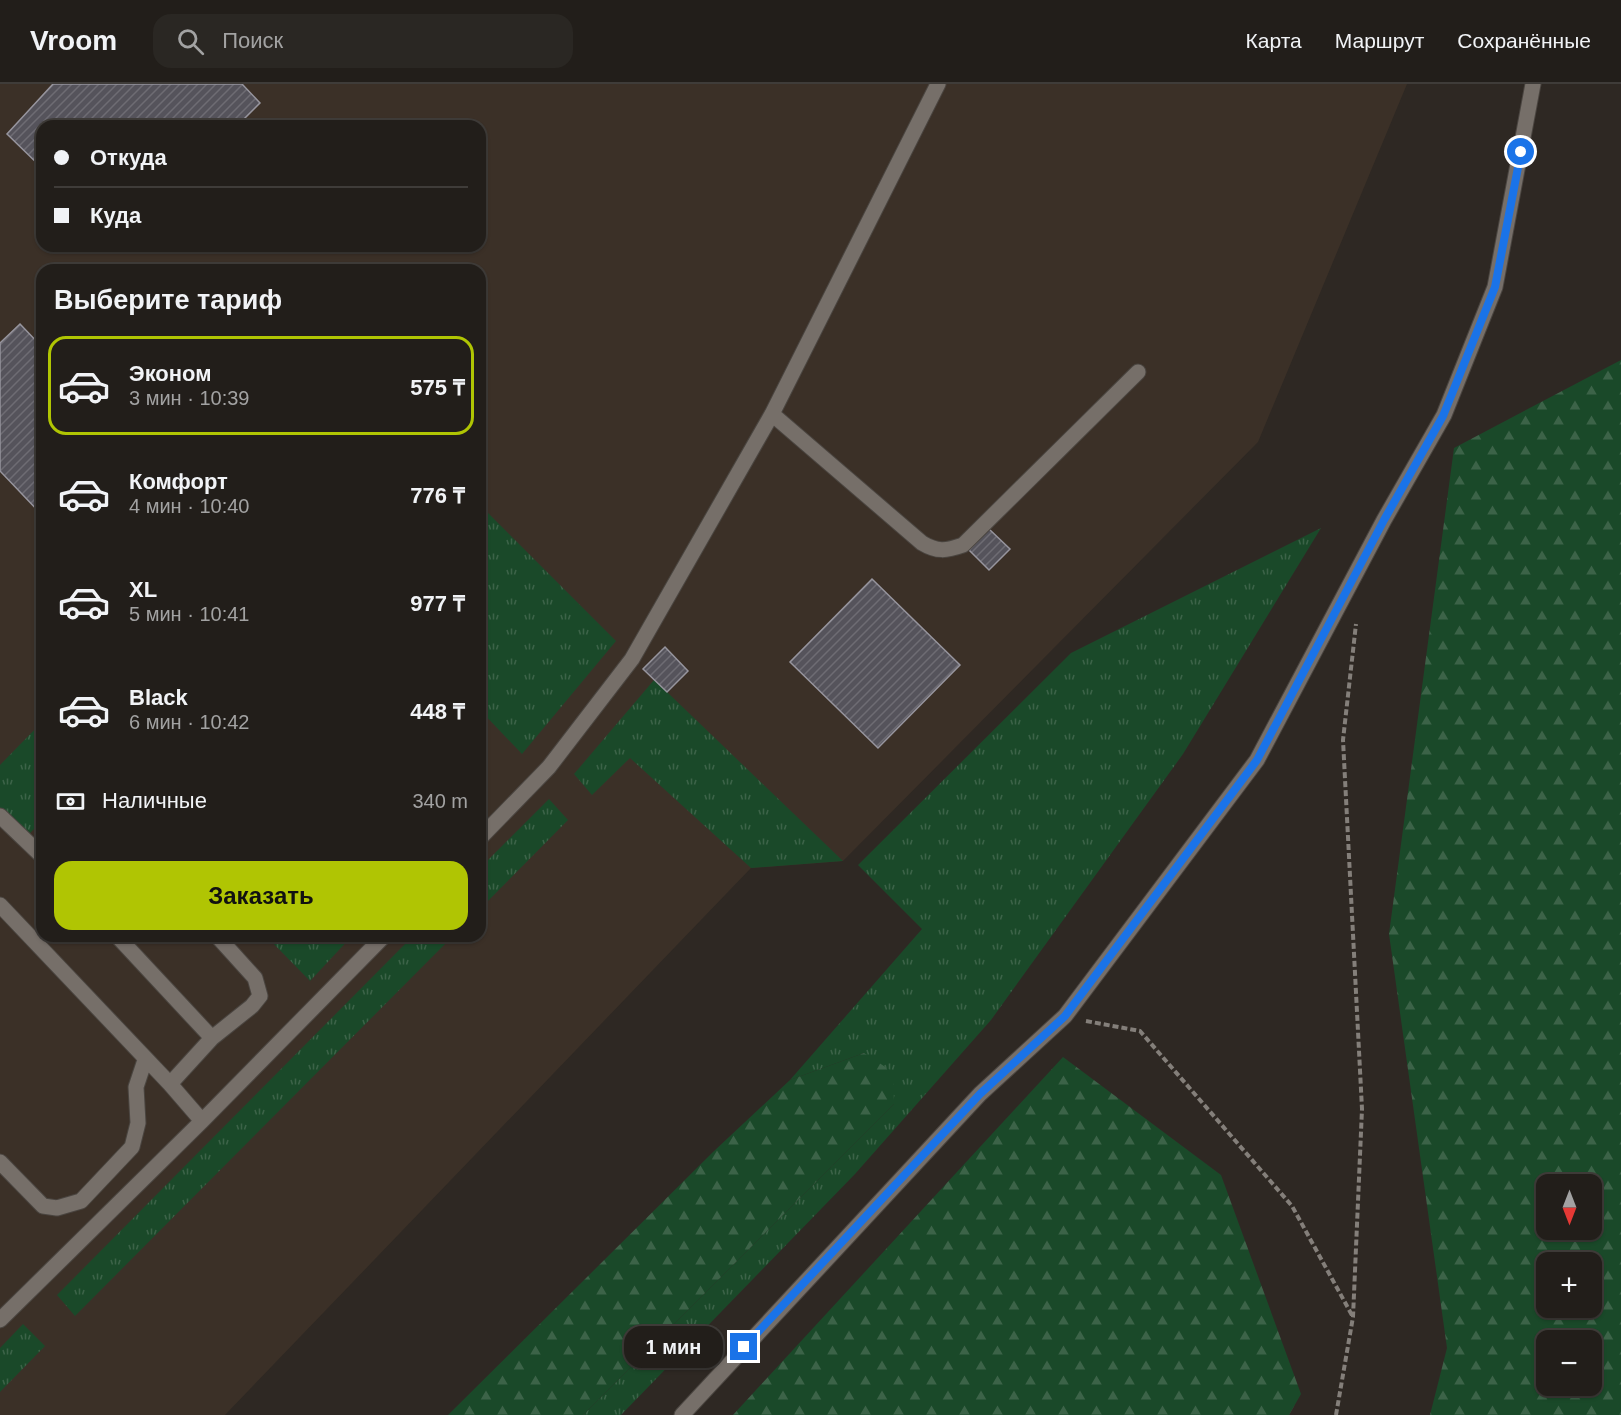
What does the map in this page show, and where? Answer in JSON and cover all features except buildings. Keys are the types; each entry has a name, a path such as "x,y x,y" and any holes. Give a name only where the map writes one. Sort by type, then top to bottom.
{"lane":[{"path":"486,832 549,767 632,659 772,414 938,84"},
{"path":"682,1415 980,1094 1065,1016 1257,760 1384,520 1443,416 1495,287 1533,84"},
{"path":"772,414 922,543 934,551 947,550 963,545 1138,372"},
{"path":"0,816 36,850"},
{"path":"0,905 170,1084 202,1121"},
{"path":"123,942 212,1038"},
{"path":"170,1084 212,1038 252,1006 260,996 255,978 222,942"},
{"path":"0,1320 202,1121 378,942"},
{"path":"0,1162 43,1206 57,1208 81,1201 132,1147 138,1123 136,1087 145,1060"}],"path":[{"path":"1336,1415 1353,1317 1362,1109 1343,740 1356,622"},
{"path":"1065,1016 1140,1031 1292,1206 1353,1317"}],"shaded area":[{"path":"0,84 1407,84 1258,442 843,861 751,868 225,1415 0,1415"}],"green space":[{"path":"1621,360 1621,1415 1430,1415 1447,1348 1389,934 1454,448"},
{"path":"486,511 616,641 522,754 486,716"},
{"path":"1321,528 1183,754 991,1020 855,1174 621,1415 583,1415 894,1104 864,1053 790,1080 922,929 858,865 1071,653"},
{"path":"654,680 843,861 751,868 630,758 592,795 574,774"},
{"path":"36,728 36,827 24,839 0,816 0,765"},
{"path":"549,799 568,820 486,903 486,862"},
{"path":"272,942 346,942 310,981"},
{"path":"407,942 447,942 75,1316 57,1295"},
{"path":"864,1053 893,1072 894,1104 583,1415 448,1415 713,1152 790,1080"},
{"path":"1063,1057 1221,1175 1301,1394 1289,1415 733,1415"},
{"path":"23,1324 45,1346 0,1392 0,1348"}],"route":[{"path":"744,1347 980,1094 1065,1016 1257,760 1384,520 1443,416 1495,287 1521,152"}]}
